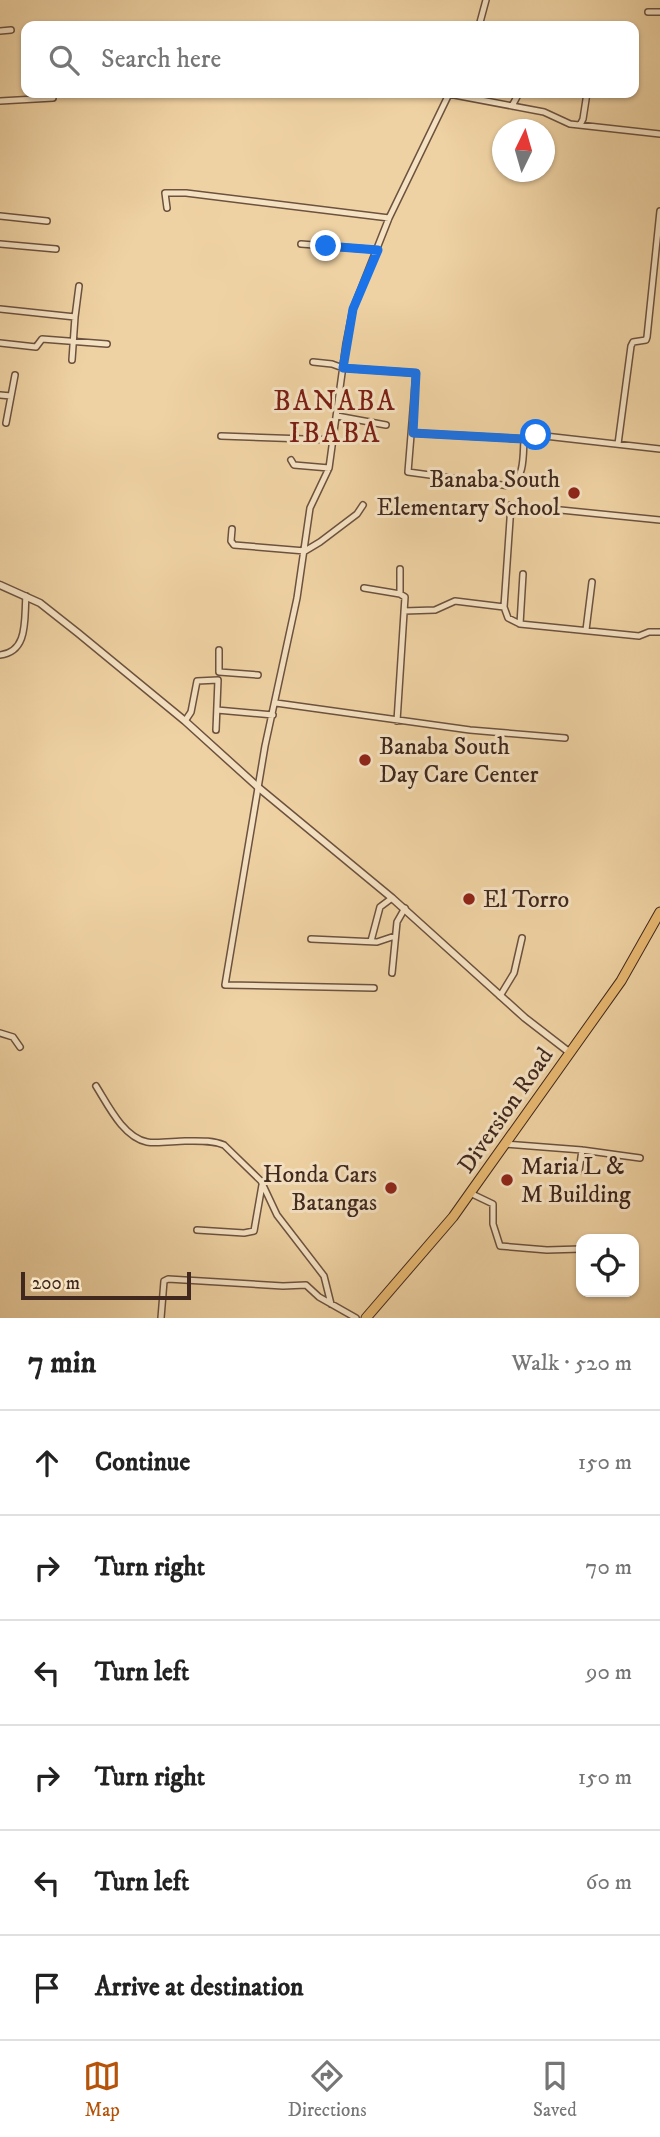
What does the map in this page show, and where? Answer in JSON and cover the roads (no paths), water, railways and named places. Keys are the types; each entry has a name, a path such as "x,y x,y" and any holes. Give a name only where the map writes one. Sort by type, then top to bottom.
{"highway":[{"name":"Diversion Road","path":"366,1318 453,1217 621,981 660,912"}],"street":[{"path":"480,21 486,0"},
{"path":"648,12 660,12"},
{"path":"0,31 11,30"},
{"path":"0,100 53,98"},
{"path":"374,988 225,985 265,746 276,703 305,551 310,508 329,468 353,309 389,218 447,98"},
{"path":"473,98 544,112 560,121 580,125 660,134"},
{"path":"512,106 516,98"},
{"path":"580,125 586,98"},
{"path":"167,208 165,193 186,193 389,218"},
{"path":"618,444 631,346 633,342 646,340 647,337 656,277 660,211"},
{"path":"0,216 47,221"},
{"path":"0,244 56,249"},
{"path":"301,244 378,250"},
{"path":"72,360 79,286"},
{"path":"0,309 75,317"},
{"path":"0,343 36,347 42,339 107,344"},
{"path":"313,362 343,368 416,373 408,471 510,486 517,482 523,460 524,439"},
{"path":"6,423 15,375"},
{"path":"0,395 11,396"},
{"path":"337,416 386,425"},
{"path":"413,433 524,439 536,435 660,449"},
{"path":"221,436 334,440"},
{"path":"291,460 294,465 329,468"},
{"path":"232,529 231,541 234,545 305,551 357,514 363,505"},
{"path":"660,519 511,505 504,607 512,622 520,624 639,636 651,631 660,632"},
{"path":"400,569 400,594"},
{"path":"520,624 523,574"},
{"path":"586,630 592,582"},
{"path":"0,585 40,603 78,632 259,788 405,908 500,996 569,1052"},
{"path":"365,588 405,597 397,721"},
{"path":"0,655 17,648 23,638 26,596"},
{"path":"404,611 435,610 455,601 504,607"},
{"path":"216,730 219,650"},
{"path":"219,672 258,674"},
{"path":"185,722 191,712 197,681 218,680"},
{"path":"276,703 397,721 565,738"},
{"path":"217,710 273,715"},
{"path":"371,942 380,907 392,898"},
{"path":"392,973 397,922 405,908"},
{"path":"311,939 382,942 395,936"},
{"path":"500,996 514,973 522,938"},
{"path":"0,1033 13,1037 20,1047"},
{"path":"96,1086 112,1112 138,1139 150,1143 216,1142 232,1152 261,1181 277,1214 324,1276 331,1304"},
{"path":"504,1144 640,1158"},
{"path":"579,1171 582,1150"},
{"path":"197,1230 244,1233 254,1231 262,1185"},
{"path":"470,1193 493,1204 494,1224 500,1246 576,1249"},
{"path":"161,1318 164,1282 168,1279 306,1285 356,1318"}],"place":[{"name":"Banaba South Elementary School","path":"574,493"},
{"name":"Banaba South Day Care Center","path":"365,760"},
{"name":"El Torro","path":"469,899"},
{"name":"Maria L & M Building","path":"507,1180"},
{"name":"Honda Cars Batangas","path":"391,1188"}],"district":[{"name":"BANABA IBABA","path":"335,416"}]}
